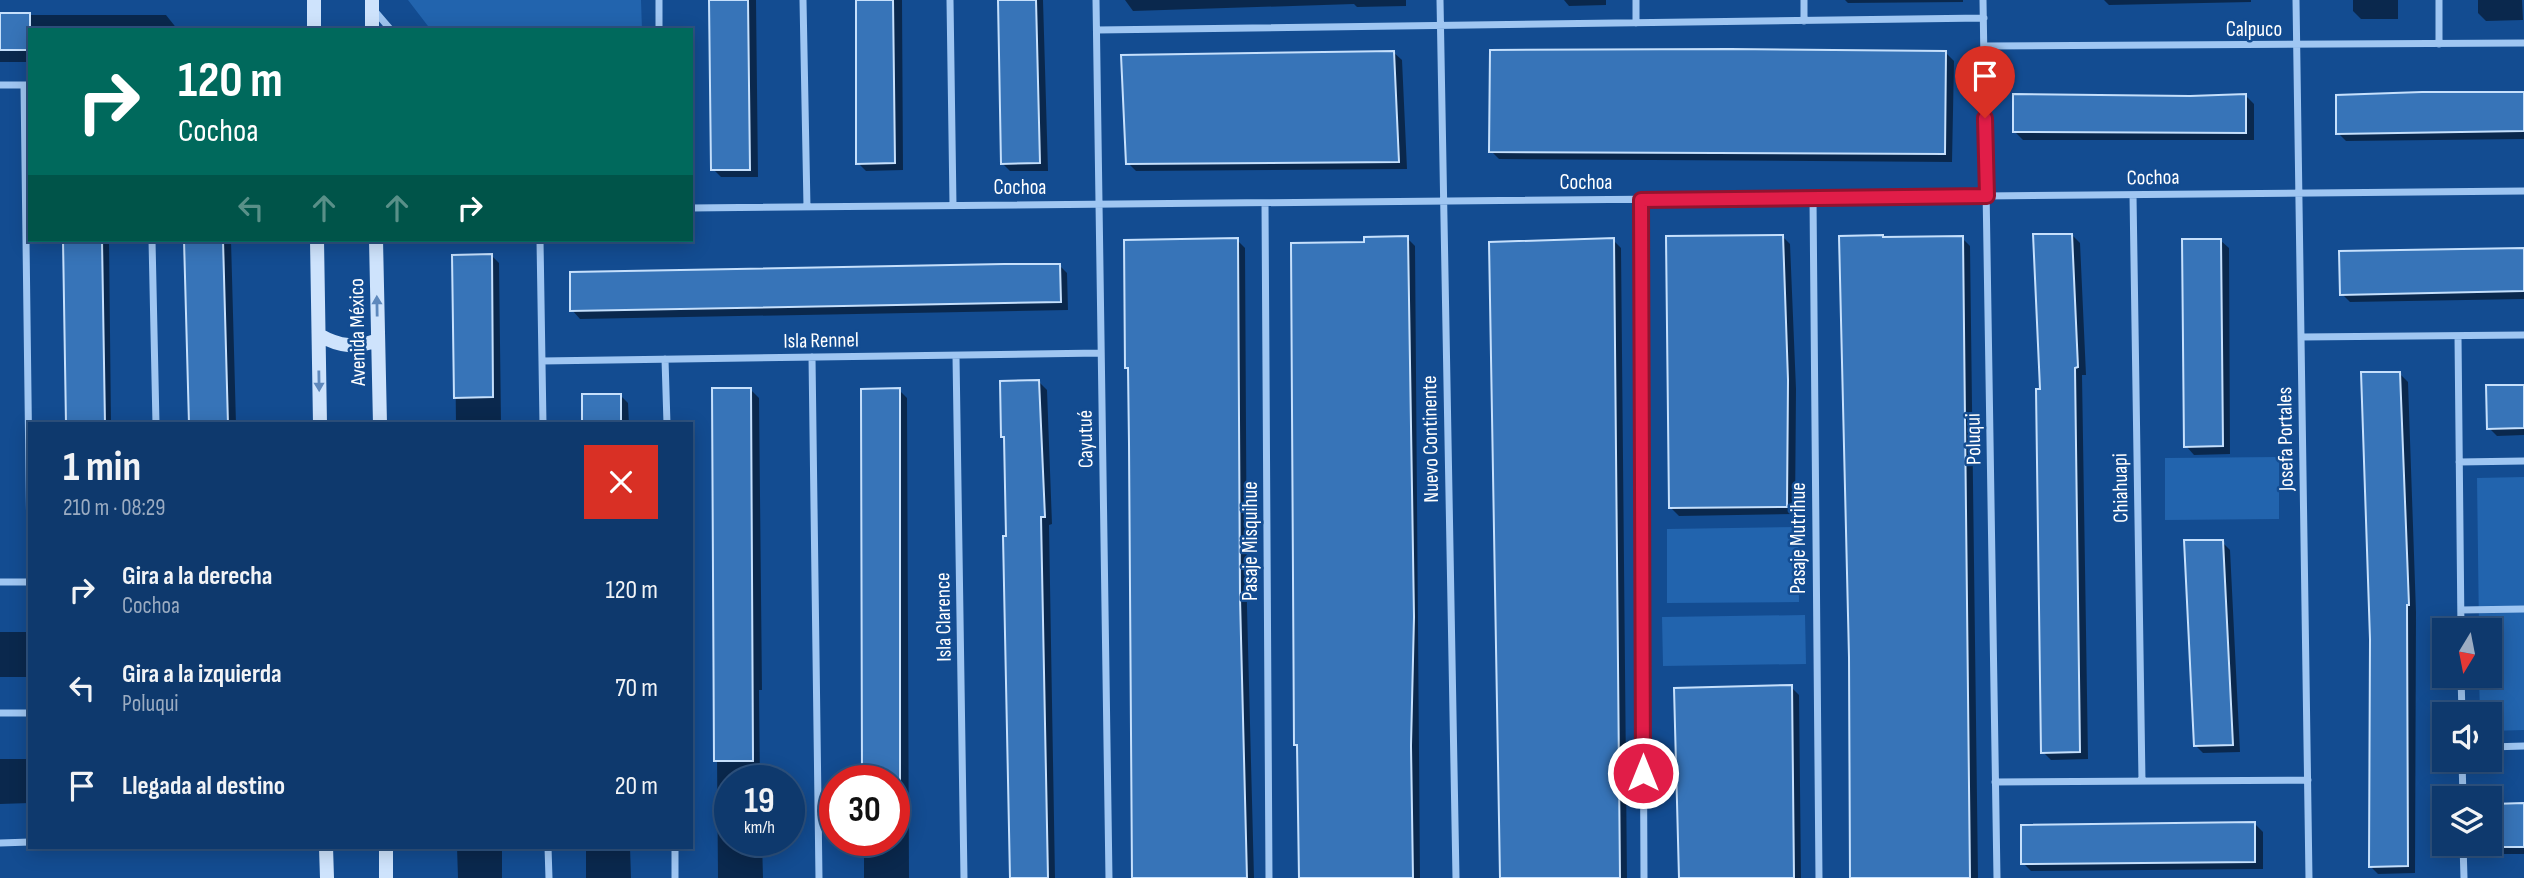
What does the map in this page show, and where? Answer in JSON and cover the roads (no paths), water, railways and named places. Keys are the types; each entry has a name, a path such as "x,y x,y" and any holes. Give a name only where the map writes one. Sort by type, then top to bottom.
{"street":[{"path":"314,0 314,28"},
{"path":"659,0 659,28"},
{"path":"803,0 807,207"},
{"path":"950,0 953,205"},
{"name":"Cayutué","path":"1096,0 1109,878"},
{"name":"Nuevo Continente","path":"1440,0 1456,878"},
{"path":"1636,0 1636,23"},
{"path":"1804,0 1804,21"},
{"name":"Poluqui","path":"1983,0 1997,878"},
{"name":"Josefa Portales","path":"2295,0 2309,878"},
{"path":"2438,0 2439,44"},
{"path":"372,4 372,28"},
{"path":"372,4 390,28"},
{"path":"1097,30 1984,18"},
{"name":"Calpuco","path":"1984,46 2524,43"},
{"path":"0,85 27,85 28,240"},
{"name":"Cochoa","path":"693,208 2524,191"},
{"name":"Chiahuapi","path":"2133,195 2142,781"},
{"name":"Pasaje Mutrihue","path":"1813,198 1819,878"},
{"path":"1641,200 1644,878"},
{"name":"Pasaje Misquihue","path":"1265,203 1269,878"},
{"path":"28,242 29,422"},
{"path":"152,242 156,422"},
{"name":"Avenida México","path":"317,242 320,422"},
{"name":"Avenida México","path":"376,242 380,422"},
{"path":"540,242 543,422"},
{"path":"319,335 346,346 363,346 378,340"},
{"path":"2301,337 2524,335"},
{"path":"2458,336 2461,618"},
{"name":"Isla Rennel","path":"542,361 1101,353"},
{"name":"Isla Clarence","path":"956,356 964,878"},
{"path":"812,357 819,878"},
{"path":"665,359 667,422"},
{"path":"2459,461 2524,461"},
{"path":"0,582 28,582"},
{"path":"2461,610 2524,609"},
{"path":"0,713 28,713"},
{"path":"2502,747 2524,747"},
{"path":"1995,782 2308,780"},
{"path":"0,843 28,842"},
{"path":"326,849 327,878"},
{"path":"386,849 386,878"},
{"path":"548,849 549,878"},
{"path":"675,849 675,878"},
{"path":"2463,856 2464,878"}]}
